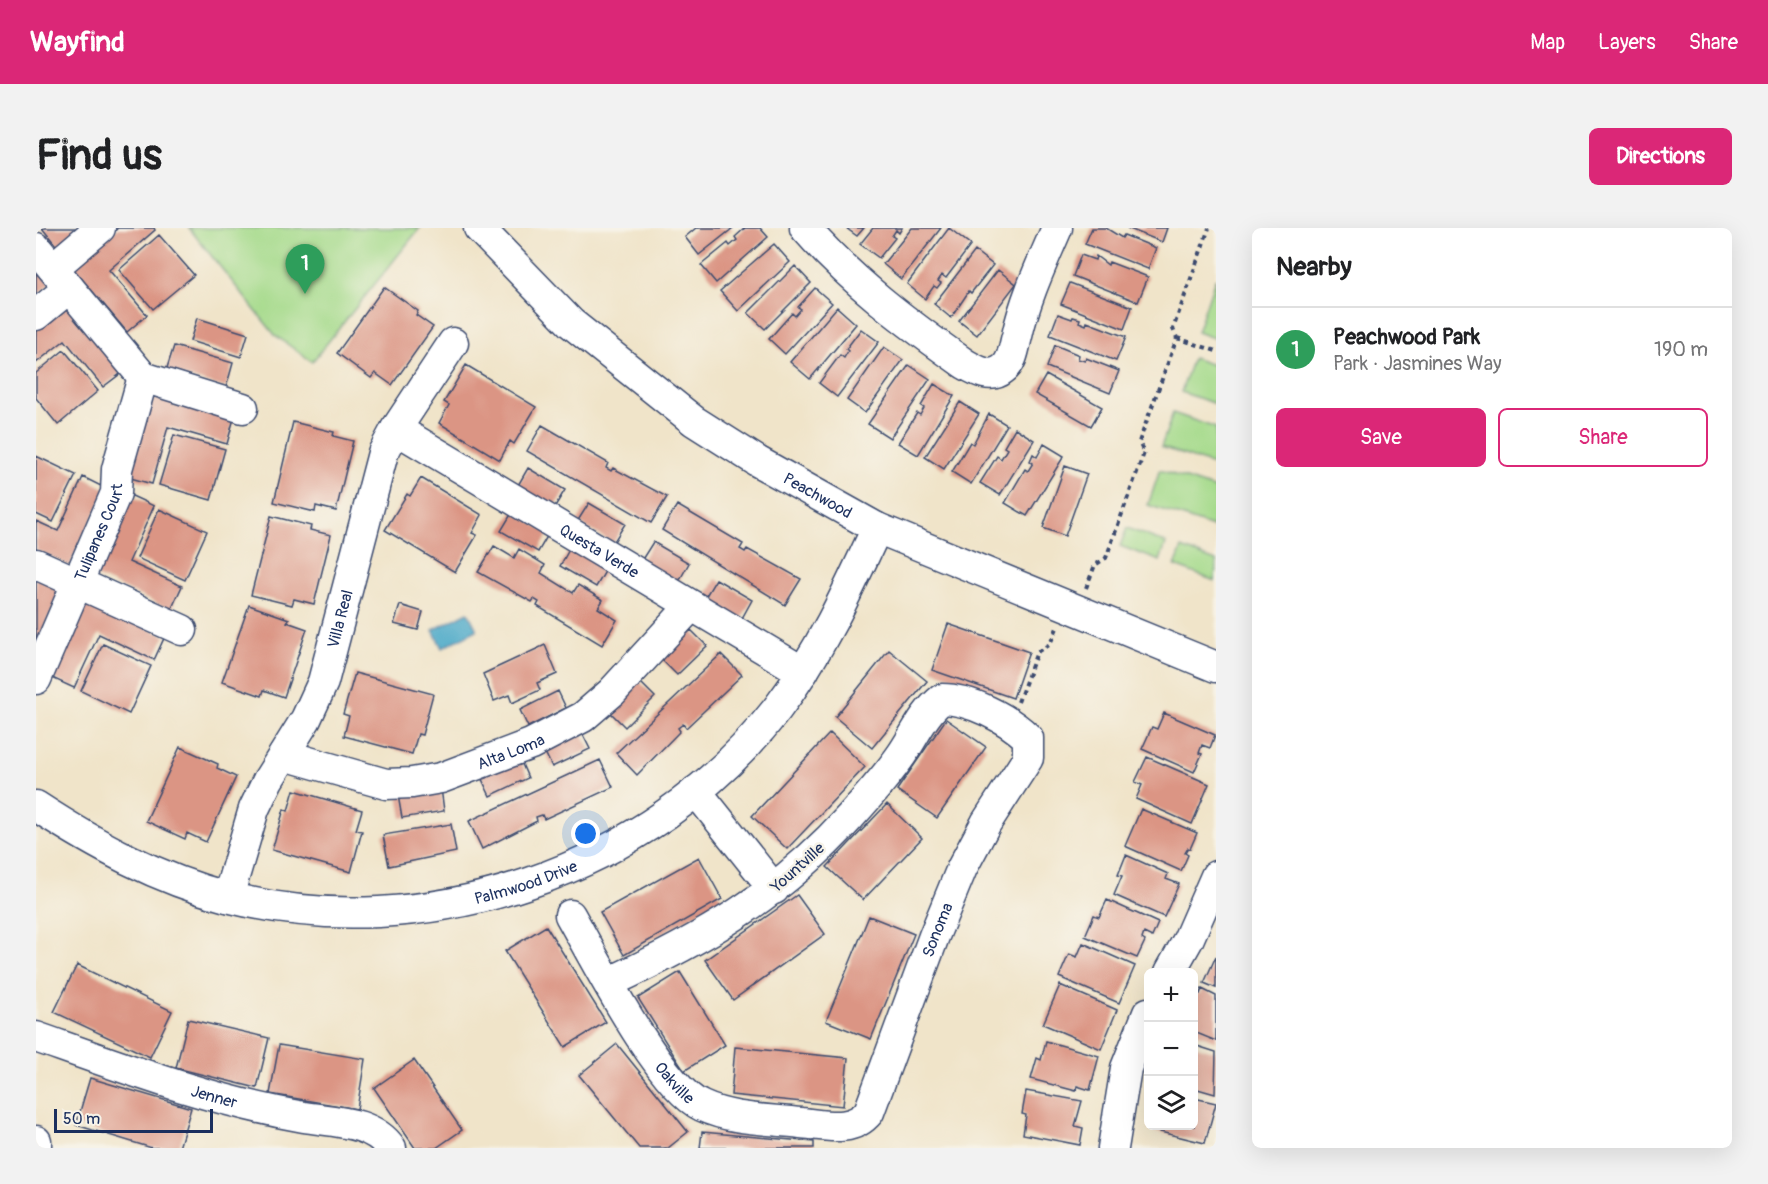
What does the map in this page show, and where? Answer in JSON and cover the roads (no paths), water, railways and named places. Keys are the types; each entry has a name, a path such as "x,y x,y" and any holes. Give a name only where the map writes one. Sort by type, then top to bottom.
{"street":[{"path":"36,315 52,268 100,228"},
{"name":"Peachwood","path":"479,228 571,323 694,421 817,496 877,528 1216,667"},
{"path":"805,228 863,288 949,353 982,373 994,374 1000,372 1011,359 1021,317 1057,228"},
{"path":"52,268 143,377 243,408"},
{"name":"Villa Real","path":"228,897 254,810 323,682 383,453 396,429 453,343"},
{"name":"Tulipanes Court","path":"36,679 116,493 117,469 143,377"},
{"name":"Questa Verde","path":"396,429 803,672"},
{"name":"Palmwood Drive","path":"36,806 79,834 158,874 228,897 285,907 352,911 431,906 492,895 564,871 612,847 653,822 696,791 753,736 803,672 843,602 877,528"},
{"path":"36,564 182,630"},
{"name":"Alta Loma","path":"284,755 386,784 412,783 441,778 531,744 583,717 612,692 691,606"},
{"name":"Yountville","path":"608,983 669,955 724,925 774,889 850,818 889,772 931,707 942,699 956,699 1009,724 1028,738 1030,749"},
{"name":"Sonoma","path":"861,1121 869,1112 934,936 962,868 986,823 1028,758 1030,749"},
{"path":"696,791 774,889"},
{"path":"1172,968 1188,940 1216,876"},
{"name":"Oakville","path":"570,915 608,983 670,1082 700,1106 724,1115 829,1125 851,1125 861,1121"},
{"path":"1113,1148 1126,1068 1145,1022"},
{"name":"Jenner","path":"36,1037 178,1086 287,1114 368,1128 383,1136 391,1148"},
{"path":"36,1141 36,1148"}],"water":[{"path":"468,612 477,630 442,648 433,630"}],"place":[{"name":"Peachwood Park","path":"305,294"}]}
